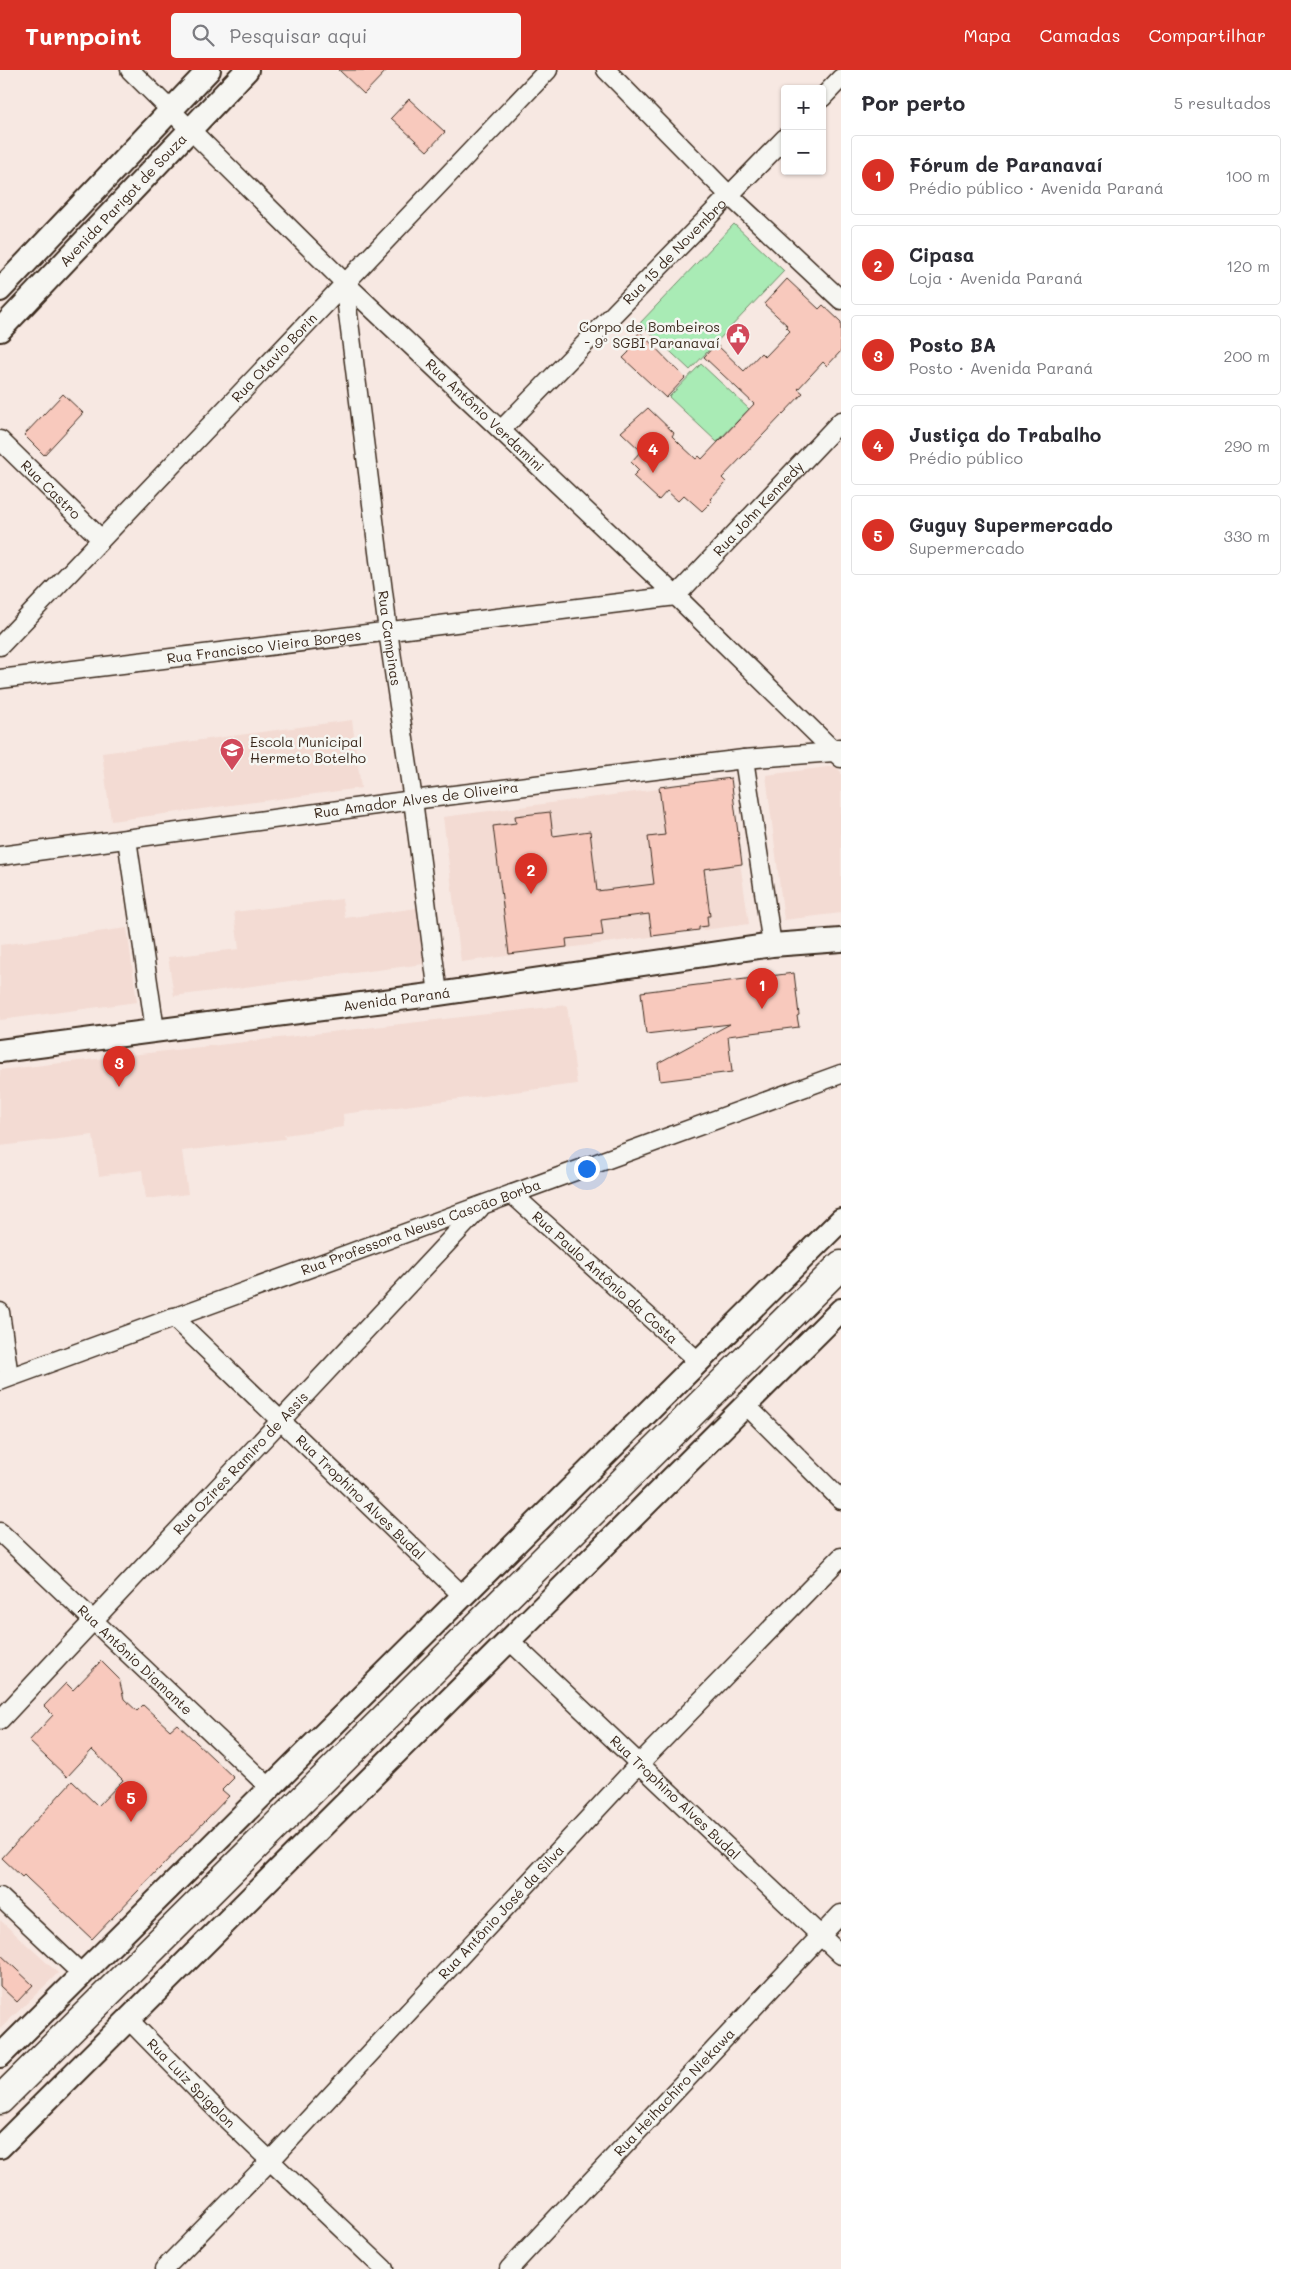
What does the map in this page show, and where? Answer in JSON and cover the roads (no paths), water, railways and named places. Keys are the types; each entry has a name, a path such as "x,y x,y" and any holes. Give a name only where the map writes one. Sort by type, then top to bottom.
{"main road":[{"path":"0,2100 841,1265"}],"street":[{"name":"Rua Antônio Verdamini","path":"130,70 344,282 839,752"},
{"name":"Avenida Parigot de Souza","path":"0,290 209,70"},
{"name":"Avenida Parigot de Souza","path":"0,330 247,70"},
{"name":"Rua Otavio Borin","path":"0,646 344,282 548,70"},
{"path":"606,70 730,196 841,300"},
{"path":"826,94 841,78"},
{"name":"Rua 15 de Novembro","path":"501,430 781,142"},
{"name":"Rua Campinas","path":"344,282 388,631 413,800 438,994"},
{"name":"Rua John Kennedy","path":"676,596 841,421"},
{"name":"Rua Castro","path":"0,440 101,539"},
{"name":"Rua Francisco Vieira Borges","path":"0,679 676,596"},
{"name":"Rua Amador Alves de Oliveira","path":"0,856 413,800 744,759 839,752"},
{"path":"744,759 783,944"},
{"path":"127,839 155,1030"},
{"name":"Avenida Paraná","path":"0,1051 438,994 783,944 841,933"},
{"name":"Avenida Paraná","path":"783,944 841,940"},
{"name":"Rua Professora Neusa Cascão Borba","path":"5,1379 841,1074"},
{"name":"Rua Paulo Antônio da Costa","path":"512,1194 698,1362"},
{"name":"Rua Ozires Ramiro de Assis","path":"0,1720 483,1205"},
{"path":"0,2056 841,1220"},
{"path":"0,2147 841,1310"},
{"path":"0,1312 5,1379"},
{"name":"Rua Trophino Alves Budal","path":"172,1317 462,1595"},
{"path":"746,1405 841,1500"},
{"name":"Rua Antônio Diamante","path":"0,1532 270,1788"},
{"name":"Rua Antônio José da Silva","path":"164,2269 270,2161 639,1764 841,1557"},
{"name":"Rua Trophino Alves Budal","path":"509,1640 841,1955"},
{"name":"Rua Luiz Spigolon","path":"0,1897 105,1996 221,2114 384,2269"},
{"name":"Rua Heihachiro Niekawa","path":"509,2269 841,1914"}],"place":[{"name":"Corpo de Bombeiros - 9º SGBI Paranavaí","path":"738,356"},
{"name":"Justiça do Trabalho","path":"653,473"},
{"name":"Escola Municipal Hermeto Botelho","path":"232,771"},
{"name":"Cipasa","path":"531,894"},
{"name":"Fórum de Paranavaí","path":"762,1009"},
{"name":"Posto BA","path":"119,1087"},
{"name":"Guguy Supermercado","path":"131,1822"}]}
